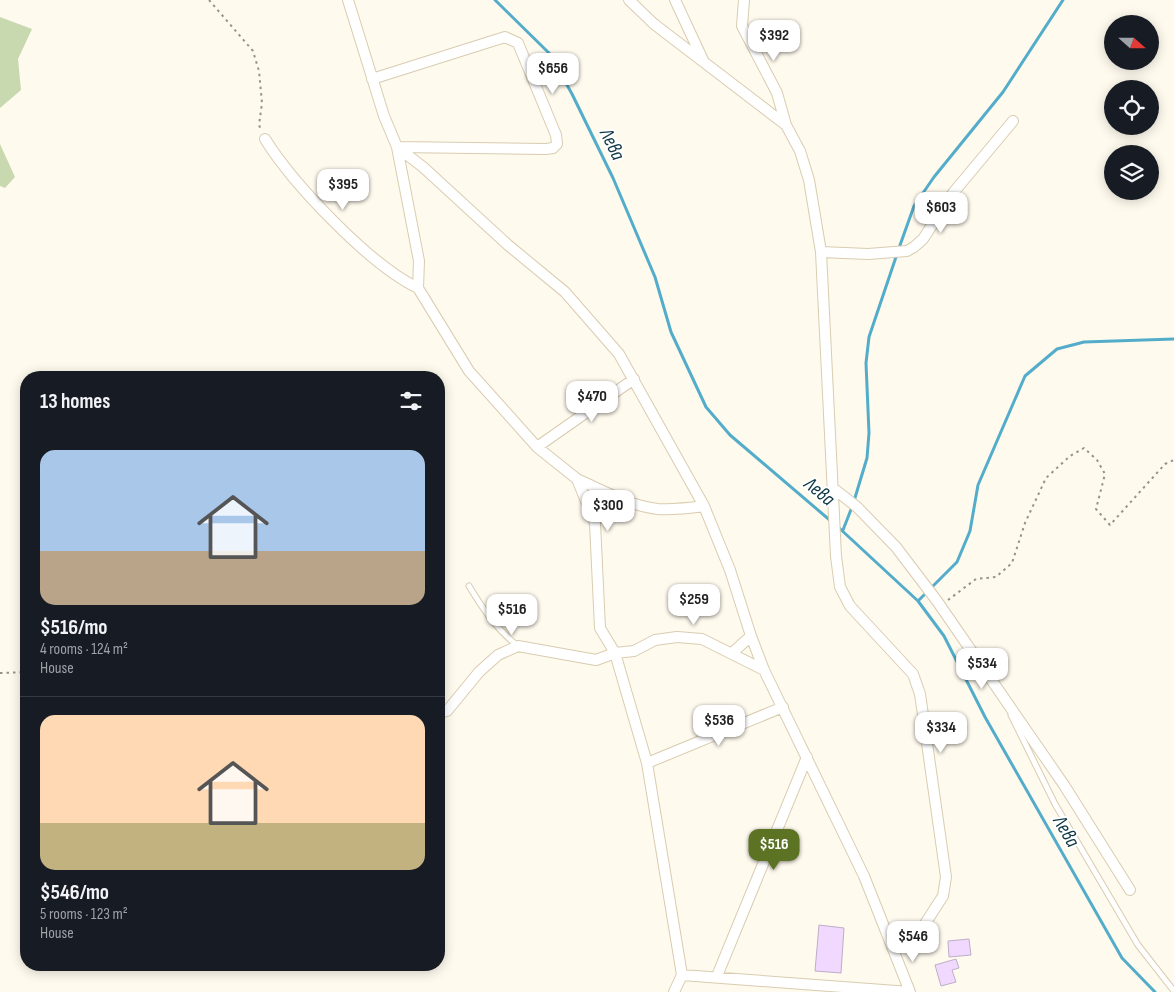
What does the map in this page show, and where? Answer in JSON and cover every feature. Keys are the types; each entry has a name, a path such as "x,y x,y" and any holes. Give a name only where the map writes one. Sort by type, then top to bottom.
{"street":[{"path":"348,0 384,116 397,147 419,261 418,288"},
{"path":"629,0 654,24 786,124"},
{"path":"675,0 703,61"},
{"path":"744,0 742,26 777,93 786,124 800,151 809,180 821,252 836,556 840,586 850,606 913,674 920,694 946,877 943,896 921,930 892,944"},
{"path":"372,79 505,37 518,43 557,139 553,148 397,147"},
{"path":"821,252 868,254 907,251 914,247 923,239 953,194 1013,121"},
{"path":"265,139 277,159 320,207 376,261 400,279 418,288 469,371 536,447 577,479 623,499 656,509 681,509 704,506"},
{"path":"397,147 423,167 508,245 565,292 619,354 704,506 730,570 764,670 864,876 910,992 717,976 682,975"},
{"path":"536,447 634,380"},
{"path":"577,479 595,523 600,628 615,653 646,763 682,975 674,992"},
{"path":"833,488 857,508 896,547 940,606 1001,697 1048,761 1130,890"},
{"path":"445,712 479,672 498,655 518,646 596,660 615,653 634,651 655,640 677,636 702,639 764,670"},
{"path":"732,653 751,636"},
{"path":"646,763 783,707"},
{"path":"717,976 807,757"}],"lane":[{"path":"470,586 483,609 503,634 518,646"},
{"path":"1001,697 1055,804 1138,946 1174,991"}],"path":[{"path":"209,0 253,51 259,71 262,103 259,125 265,139"},
{"path":"940,606 976,579 996,576 1012,563 1025,523 1046,478 1070,456 1084,448 1098,460 1105,474 1096,510 1110,525 1165,464 1174,460"},
{"path":"0,673 20,672"}],"green space":[{"path":"0,17 32,29 18,59 21,90 0,108"},
{"path":"0,144 15,177 5,188 0,186"}],"building":[{"path":"819,925 844,928 841,973 815,971"},
{"path":"969,939 971,955 949,957 948,941"},
{"path":"956,959 959,968 952,970 956,982 941,986 935,965"}],"waterway":[{"name":"Лева","path":"495,0 550,54 572,94 613,178 655,277 671,332 706,407 730,435 832,522"},
{"path":"899,248 914,206 934,177 1003,92 1063,0"},
{"path":"854,501 867,458 869,433 866,363 869,337 897,254"},
{"path":"918,601 957,562 970,531 978,485 1025,376 1057,349 1084,342 1174,339"},
{"path":"843,530 852,507"},
{"name":"Лева","path":"837,526 918,601 944,636 985,717 1122,958 1155,992"}]}
